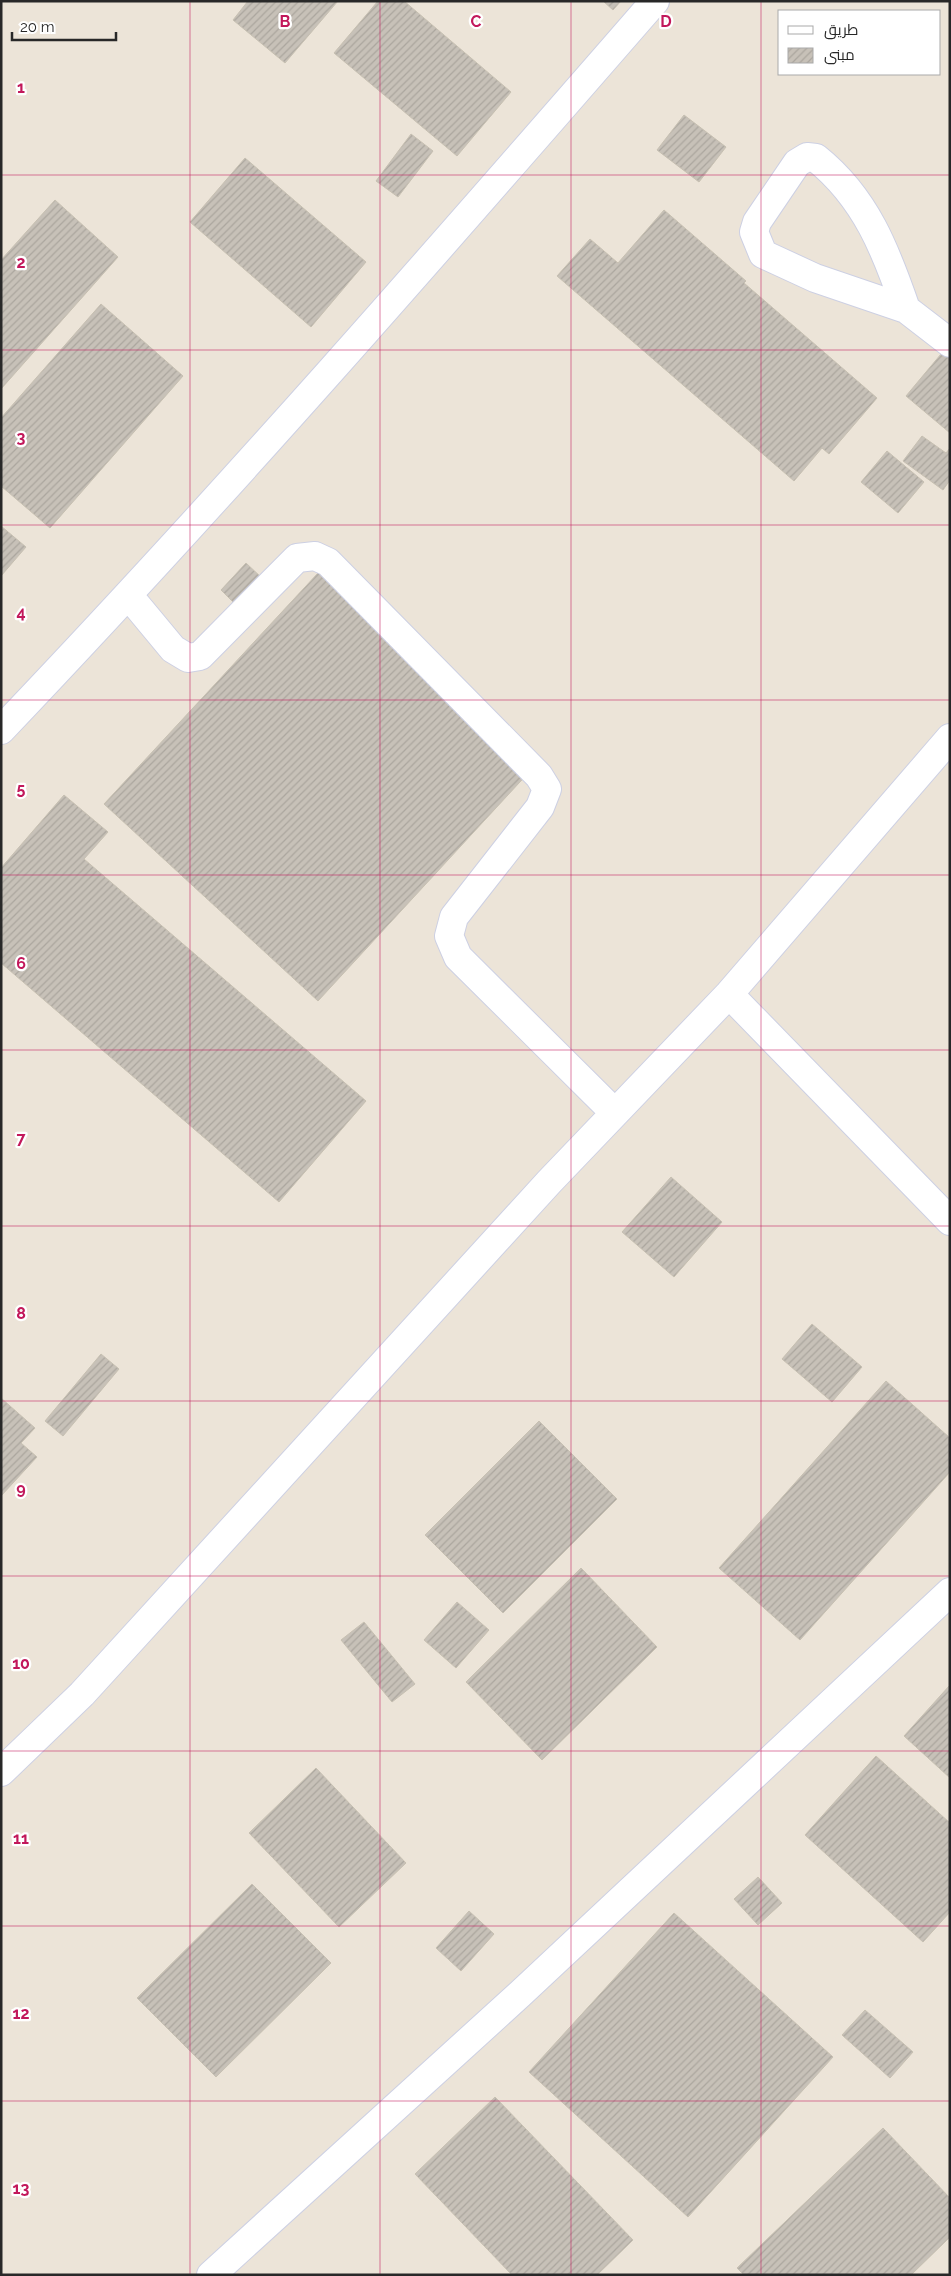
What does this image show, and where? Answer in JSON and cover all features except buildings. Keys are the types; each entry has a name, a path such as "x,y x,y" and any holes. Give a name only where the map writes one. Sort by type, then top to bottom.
{"street":[{"path":"1,730 129,596 424,267 655,1"},
{"path":"906,309 888,257 866,212 816,158 807,156 798,163 757,222 754,232 763,254 815,278 906,309 950,343"},
{"path":"129,596 173,649 188,658 200,656 297,558 315,556 328,562 539,776 547,789 540,807 454,917 449,936 458,957 615,1113"},
{"path":"1,1772 82,1694 542,1190 729,994 950,738"},
{"path":"729,994 950,1221"},
{"path":"211,2275 520,1994 950,1592"}]}
